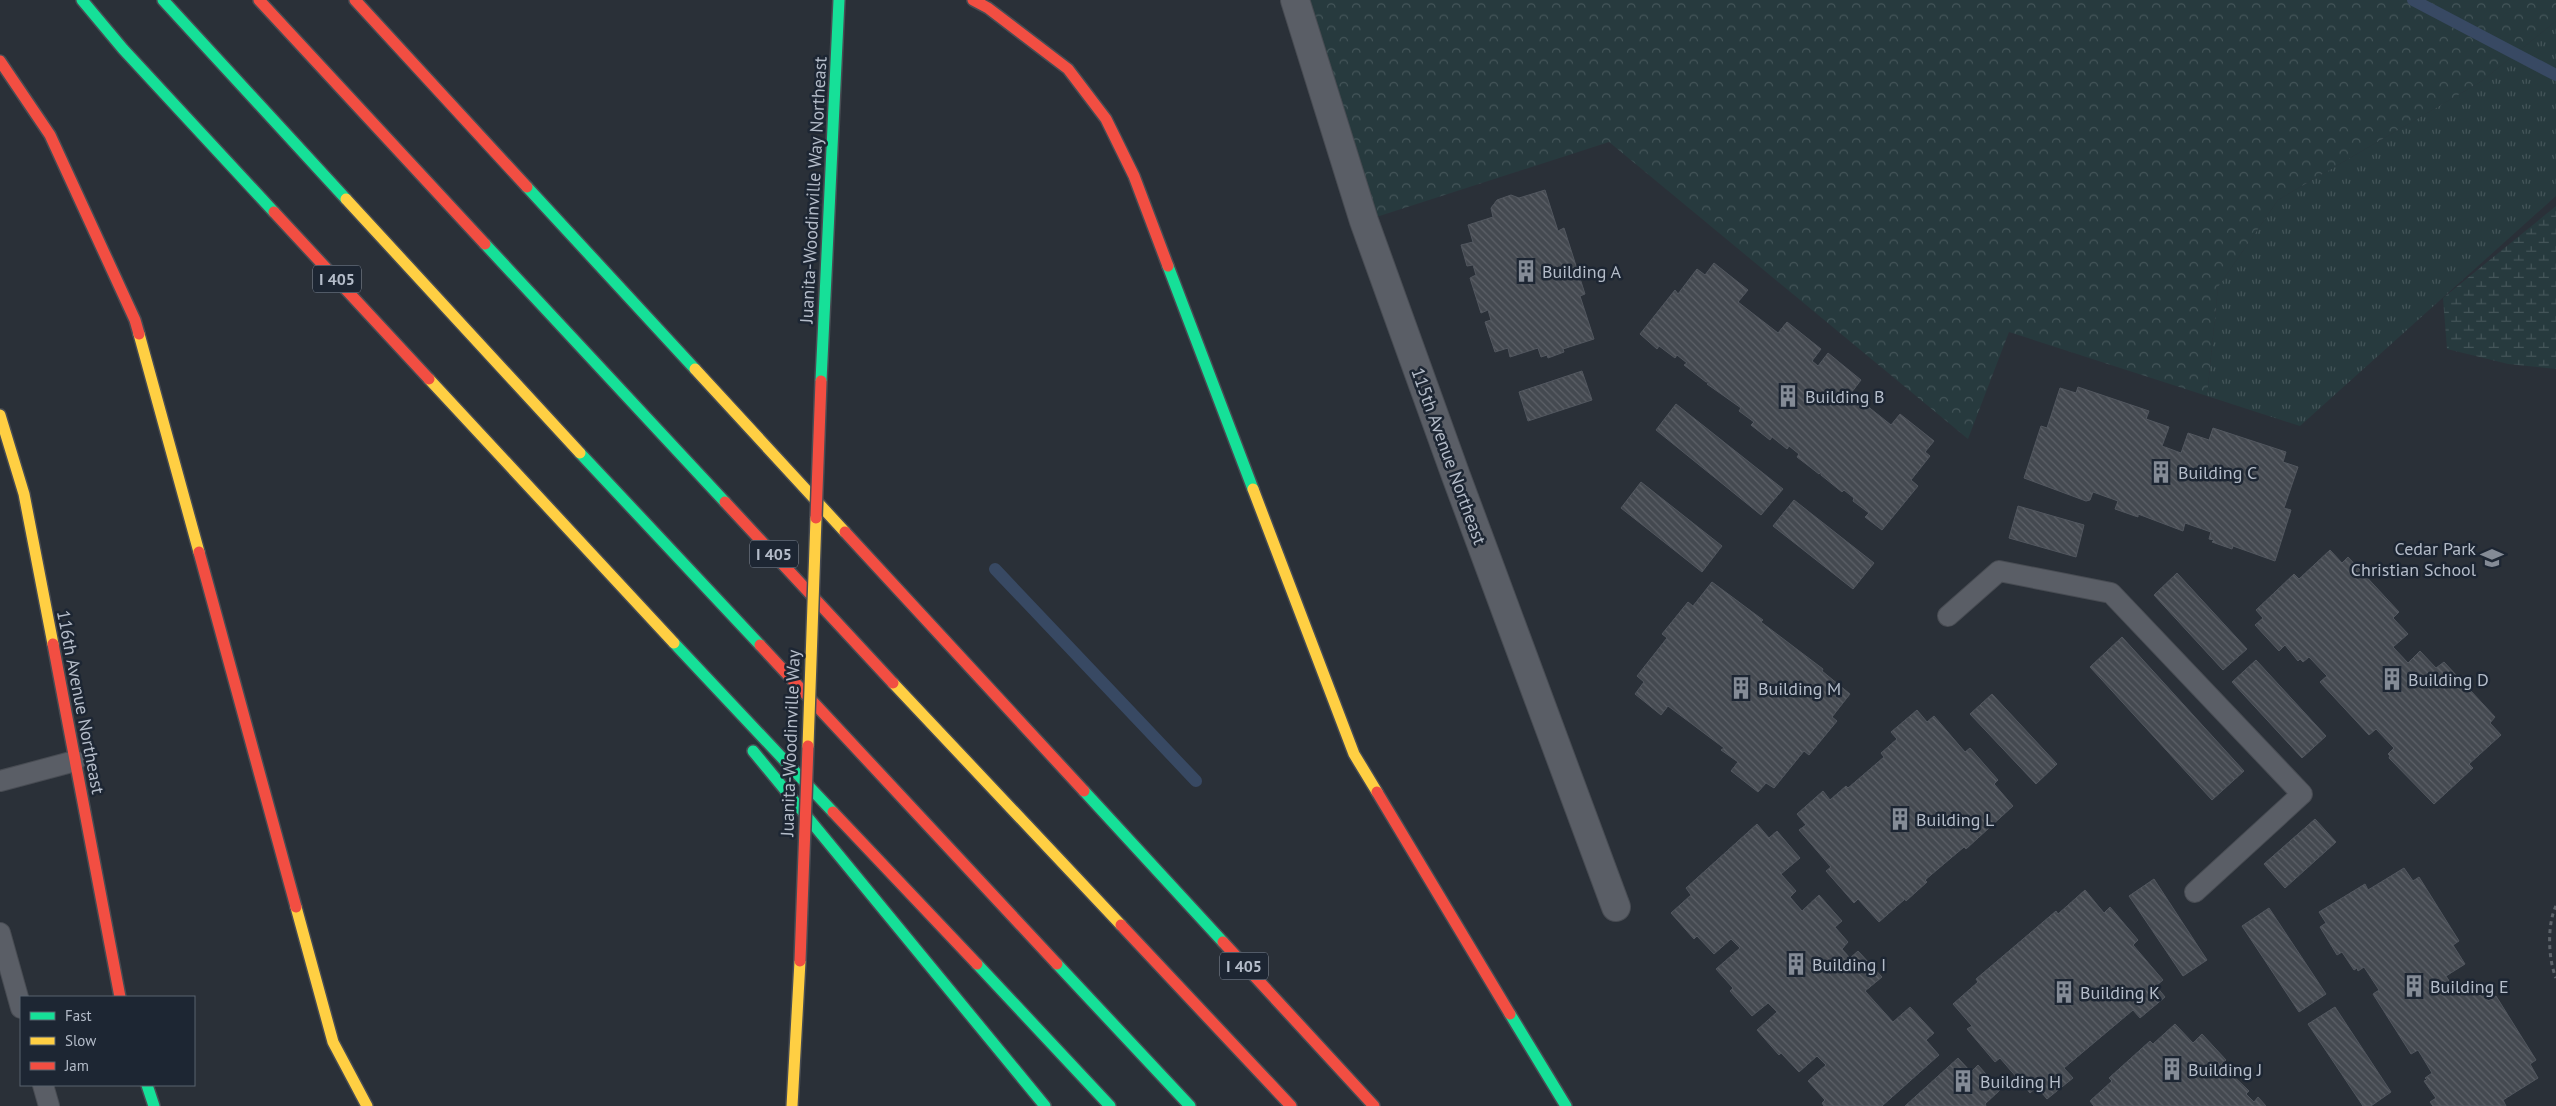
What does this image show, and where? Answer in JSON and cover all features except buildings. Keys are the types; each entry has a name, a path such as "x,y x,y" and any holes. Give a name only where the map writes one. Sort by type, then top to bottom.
{"main road":[{"name":"I 405","path":"82,0 123,49 593,557 1110,1106"},
{"path":"163,0 479,345 1190,1106"},
{"name":"I 405","path":"259,0 842,628 1291,1106"},
{"name":"I 405","path":"355,0 1374,1106"},
{"name":"Juanita-Woodinville Way Northeast","path":"821,381 839,0"},
{"path":"973,0 988,8 1068,69 1106,118 1134,176 1354,754 1566,1106"},
{"path":"0,61 50,135 136,320 333,1042 367,1106"},
{"name":"Juanita-Woodinville Way","path":"792,1106 800,961 821,381"},
{"name":"116th Avenue Northeast","path":"0,415 24,494 120,996"},
{"path":"593,557 706,694"},
{"path":"744,740 1045,1106"},
{"path":"147,1086 154,1106"}],"street":[{"name":"115th Avenue Northeast","path":"1296,0 1364,221 1456,476 1616,907"}],"lane":[{"path":"1948,616 1998,571 2111,594 2302,794 2195,892"},
{"path":"0,781 75,762"},
{"path":"0,933 20,1004"},
{"path":"43,1086 49,1106"}],"path":[{"path":"2556,906 2552,913 2550,944 2556,978"}],"green space":[{"path":"1295,0 2556,0 2556,21 2482,81 2278,200 2218,287 2207,396 2009,332 1968,439 1609,142 1364,221"},
{"path":"2556,21 2556,196 2300,426 2207,396 2218,287 2278,200 2482,81"},
{"path":"2556,206 2556,369 2508,364 2447,349 2443,298"}],"waterway":[{"path":"2413,0 2556,75"},
{"path":"995,569 1196,781"}],"traffic: fast":[{"path":"82,0 123,49 274,212"},
{"path":"163,0 346,199"},
{"path":"821,381 839,0"},
{"path":"527,187 695,369"},
{"path":"485,244 725,502"},
{"path":"1168,266 1253,489"},
{"path":"580,453 760,645"},
{"path":"674,643 833,812"},
{"path":"753,751 1045,1106"},
{"path":"1084,791 1223,942"},
{"path":"977,964 1110,1106"},
{"path":"1057,964 1190,1106"},
{"path":"1510,1014 1566,1106"},
{"path":"147,1086 154,1106"}],"traffic: slow":[{"path":"346,199 580,453"},
{"path":"139,334 199,552"},
{"path":"695,369 845,532"},
{"path":"429,379 674,643"},
{"path":"0,415 24,494 53,644"},
{"path":"1253,489 1354,754 1377,792"},
{"path":"808,746 816,518"},
{"path":"893,683 1121,925"},
{"path":"296,907 333,1042 367,1106"},
{"path":"792,1106 800,961"}],"traffic: jam":[{"path":"259,0 485,244"},
{"path":"355,0 527,187"},
{"path":"973,0 988,8 1068,69 1106,119 1134,176 1168,266"},
{"path":"0,61 50,135 135,320 139,334"},
{"path":"274,212 429,379"},
{"path":"816,518 821,381"},
{"path":"725,502 893,683"},
{"path":"845,532 1084,791"},
{"path":"199,552 296,907"},
{"path":"53,644 120,996"},
{"path":"760,645 1057,964"},
{"path":"800,961 808,746"},
{"path":"1377,792 1510,1014"},
{"path":"833,812 977,964"},
{"path":"1121,925 1291,1106"},
{"path":"1223,942 1374,1106"}],"place":[{"name":"Building A","path":"1526,271"},
{"name":"Building B","path":"1788,396"},
{"name":"Building C","path":"2161,472"},
{"name":"Cedar Park Christian School","path":"2492,558"},
{"name":"Building D","path":"2392,679"},
{"name":"Building M","path":"1741,688"},
{"name":"Building L","path":"1900,819"},
{"name":"Building I","path":"1796,964"},
{"name":"Building E","path":"2414,986"},
{"name":"Building K","path":"2064,992"},
{"name":"Building J","path":"2172,1069"},
{"name":"Building H","path":"1963,1081"}]}
